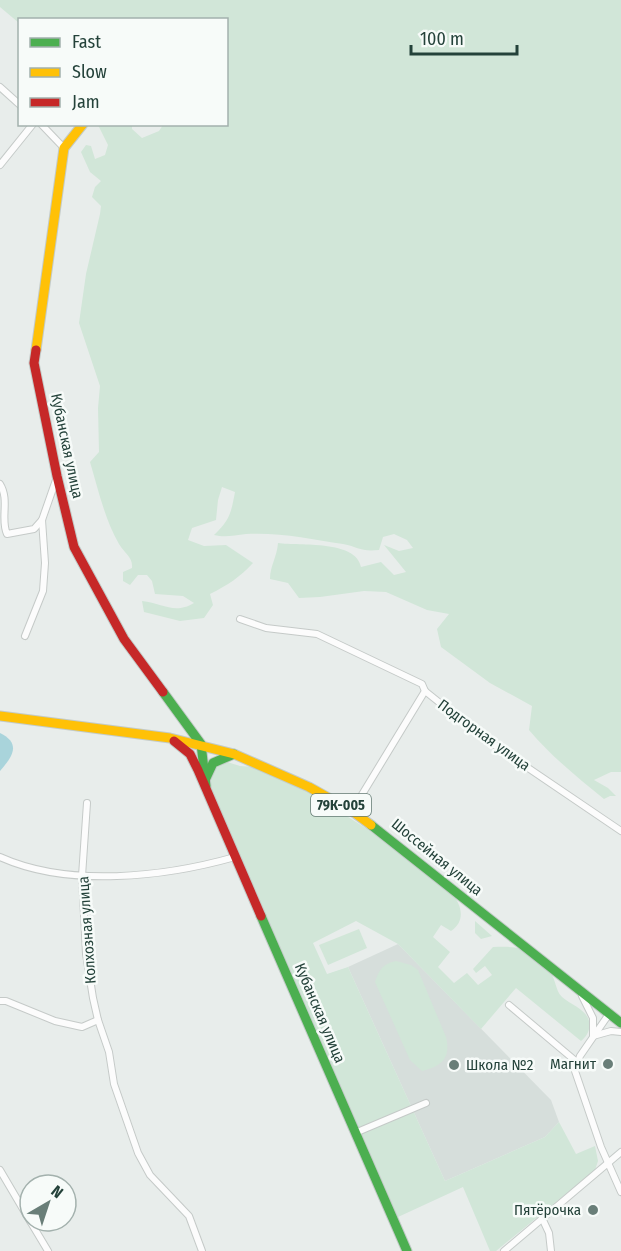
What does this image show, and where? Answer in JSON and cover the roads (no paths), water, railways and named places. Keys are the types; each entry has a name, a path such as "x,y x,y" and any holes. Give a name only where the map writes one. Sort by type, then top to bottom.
{"main road":[{"path":"64,148 81,126"},
{"name":"Кубанская улица","path":"64,148 34,363 57,476 74,548 124,639 201,744"},
{"name":"Шоссейная улица","path":"0,716 201,744 234,754 309,787 352,811 435,873 621,1023"},
{"path":"170,738 190,754 206,786"},
{"path":"201,744 206,786"},
{"path":"206,786 206,776 211,765 220,758 234,754"},
{"name":"Кубанская улица","path":"206,786 407,1251"}],"street":[{"path":"0,87 18,103"},
{"path":"0,165 31,126"},
{"path":"43,126 64,148"},
{"path":"25,636 45,580 42,520 57,476"},
{"path":"0,484 4,491 4,523 8,534 34,529 42,520"},
{"name":"Подгорная улица","path":"240,619 266,628 317,634 422,684 425,692 482,736 621,831"},
{"path":"352,811 425,692"},
{"name":"Колхозная улица","path":"87,803 82,876 86,954 98,1020 109,1052 114,1084 138,1153 150,1175 189,1216 202,1251"},
{"path":"0,857 19,865 82,876 139,874 235,857"},
{"path":"576,988 590,1010 594,1027 593,1036"},
{"path":"0,1001 6,1001 55,1021 82,1027 98,1020"},
{"path":"508,1005 578,1063"},
{"path":"609,1014 593,1036 575,1071 601,1147 621,1192"},
{"path":"593,1036 611,1030 621,1032"},
{"path":"355,1133 426,1103"},
{"path":"504,1251 621,1152"},
{"path":"0,1170 18,1201"},
{"path":"542,1218 549,1233 551,1251"},
{"path":"37,1233 48,1251"}],"water":[{"path":"0,733 11,742 13,751 0,771"}],"place":[{"name":"Магнит","path":"608,1064"},
{"name":"Школа №2","path":"454,1065"},
{"name":"Пятёрочка","path":"593,1210"}]}
